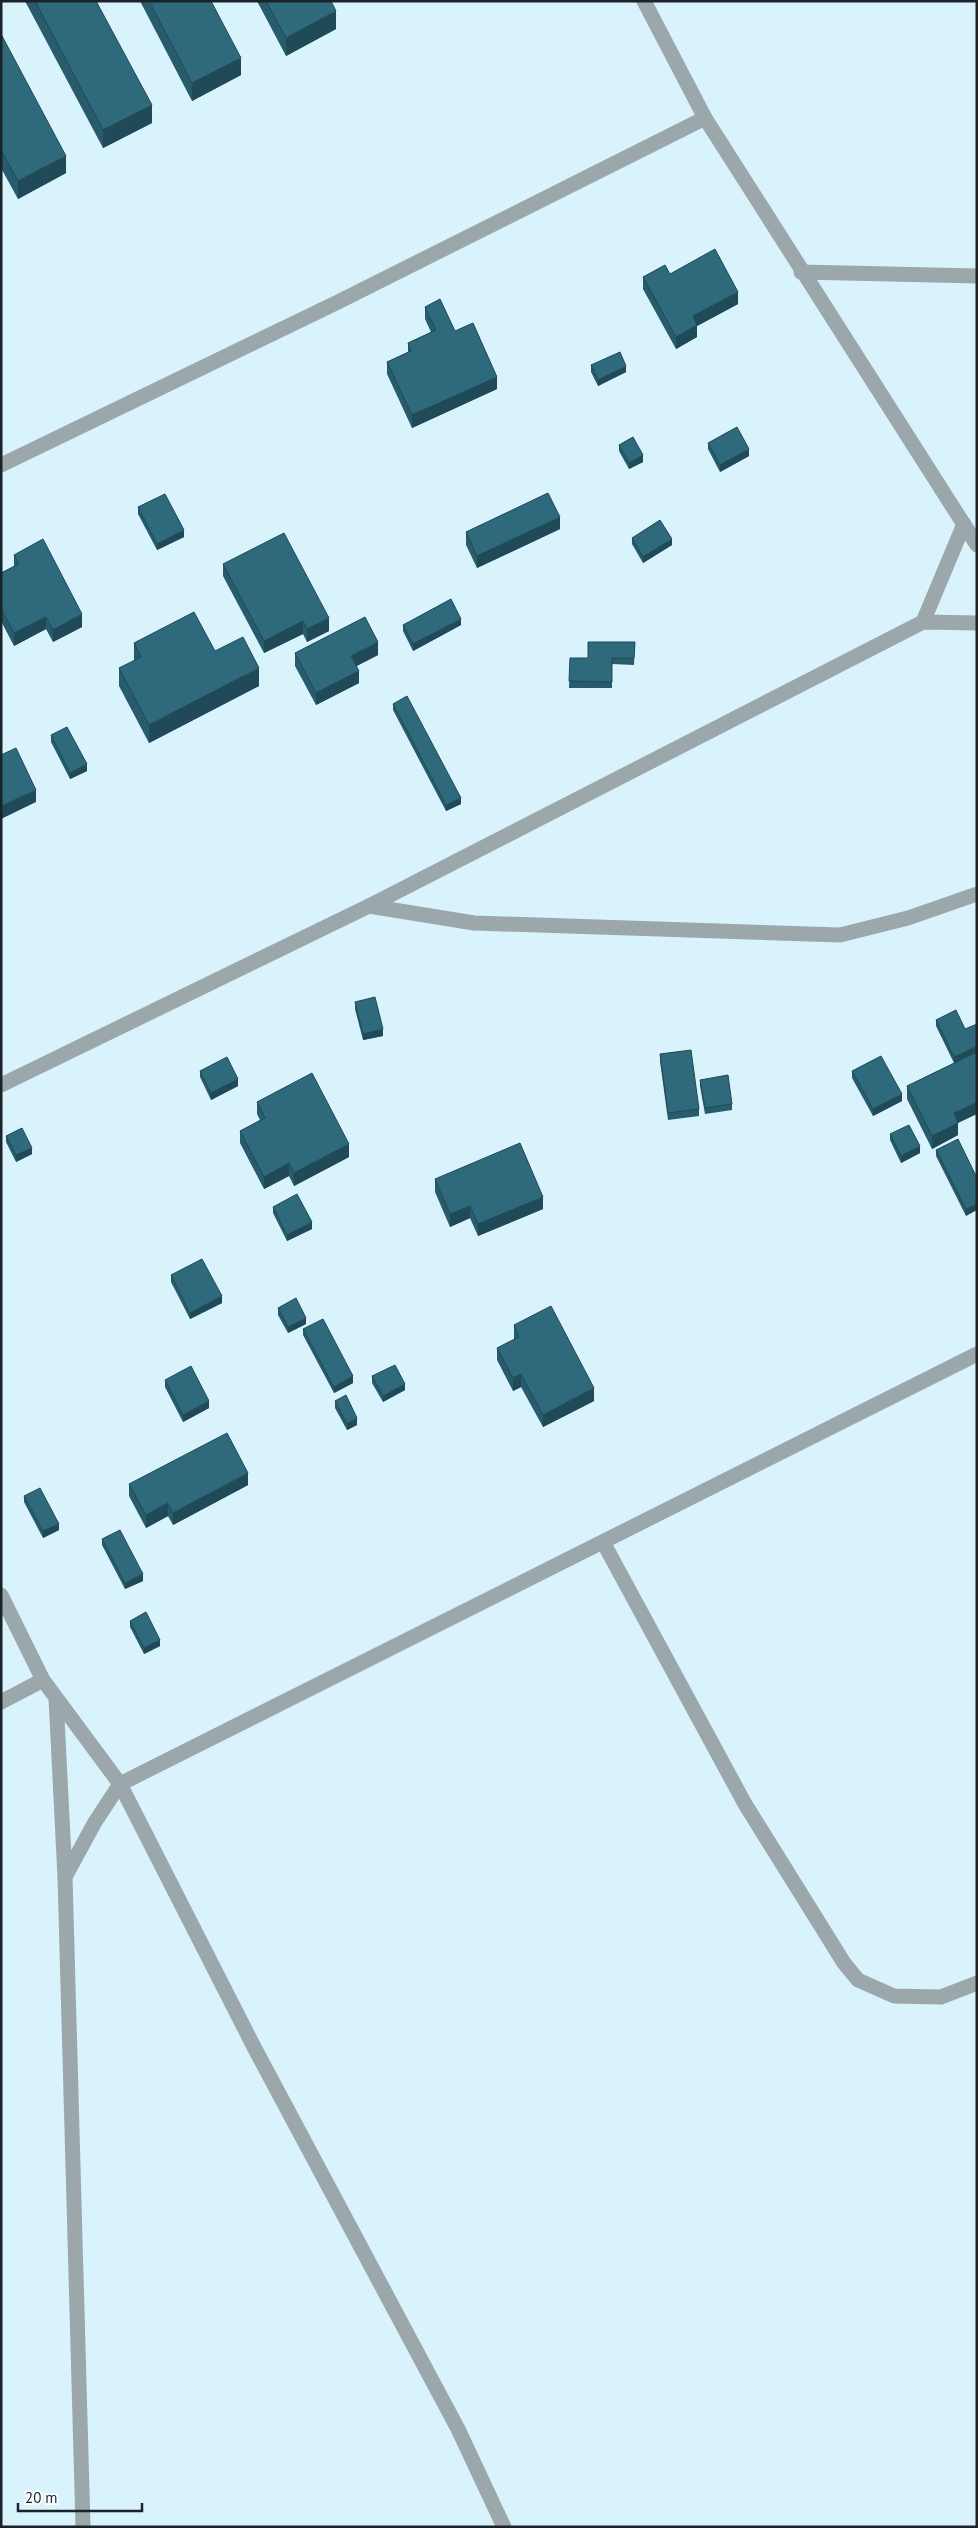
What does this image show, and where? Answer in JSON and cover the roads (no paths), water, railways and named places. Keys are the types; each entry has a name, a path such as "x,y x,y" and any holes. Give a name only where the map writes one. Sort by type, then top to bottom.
{"street":[{"path":"644,1 705,118 801,272 977,545"},
{"path":"1,465 338,302 705,118"},
{"path":"801,272 977,276"},
{"path":"923,622 964,524"},
{"path":"1,1085 369,906 923,622 977,623"},
{"path":"369,906 474,923 840,935 908,918 977,894"},
{"path":"65,1877 94,1822 120,1784 977,1354"},
{"path":"603,1542 744,1804 844,1964 858,1980 894,1996 941,1997 977,1983"},
{"path":"1,1594 44,1680 120,1784 254,2047 458,2428 504,2527"},
{"path":"1,1702 44,1680"},
{"path":"56,1698 65,1877 83,2527"}]}
